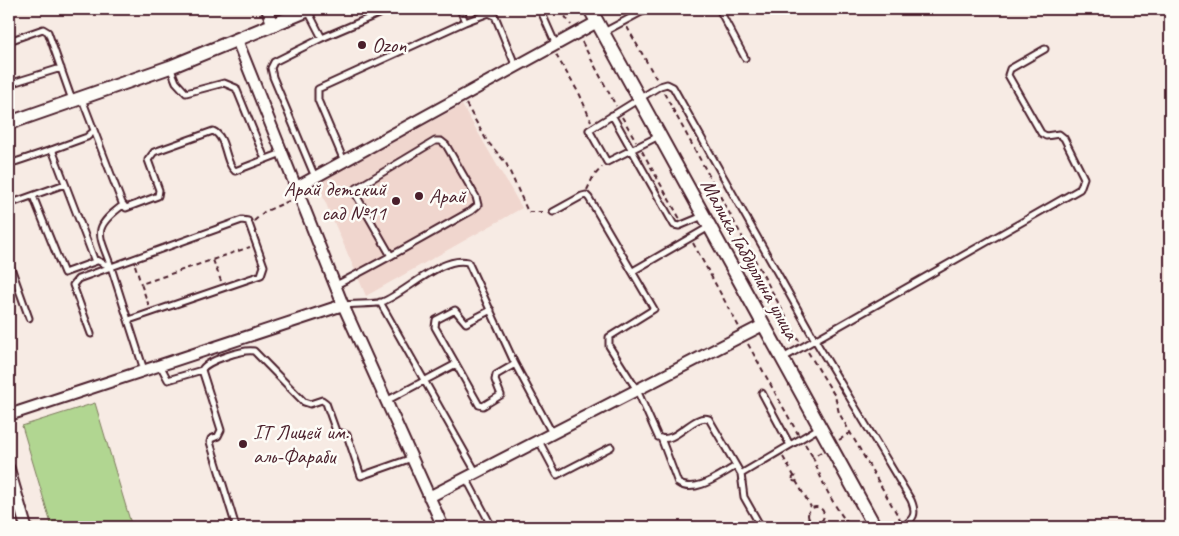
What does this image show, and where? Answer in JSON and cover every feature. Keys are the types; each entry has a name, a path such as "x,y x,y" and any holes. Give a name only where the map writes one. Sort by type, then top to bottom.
{"street":[{"path":"267,9 273,26"},
{"name":"Малика Габдуллина улица","path":"590,9 875,527"},
{"path":"9,123 77,101 170,67 310,10"},
{"path":"298,190 315,177 554,46 600,28"},
{"path":"237,40 343,304 443,527"},
{"path":"9,415 343,304"},
{"path":"429,497 763,325"},
{"path":"9,469 26,527"}],"lane":[{"path":"315,177 272,77 271,68 274,62 322,38 390,9"},
{"path":"460,9 465,22"},
{"path":"540,9 554,46"},
{"path":"600,28 624,22 647,9"},
{"path":"654,9 661,9"},
{"path":"719,9 745,58"},
{"path":"310,10 322,38"},
{"path":"344,161 318,100 318,90 465,22 489,13 495,16 516,67"},
{"path":"9,41 45,30 48,32 61,68 94,131 122,205 129,208 158,196 159,190 148,160 151,154 210,132 215,132 219,136 233,170 282,153"},
{"path":"782,358 1080,189 1084,178 1064,138 1059,134 1046,136 1041,133 1008,76 1010,69 1045,49"},
{"path":"170,67 176,82 186,93 224,83 236,88 265,159"},
{"path":"9,84 61,68"},
{"path":"659,136 607,162 590,134 590,130 592,126 660,86 668,84 673,87 815,340 911,500 916,511 914,518 903,527"},
{"path":"612,115 676,226 706,222"},
{"path":"9,164 88,137 94,131"},
{"path":"336,285 391,256 478,206 476,197 446,145 441,141 435,141 360,184 355,189 356,195 391,256"},
{"path":"54,149 53,152 65,184 97,262"},
{"path":"9,204 65,184"},
{"path":"553,212 584,195 589,198 654,308 607,339 608,346 637,390 656,433 661,438 678,483 684,487 693,488 736,466"},
{"path":"33,196 64,273 97,262 111,267"},
{"path":"122,205 106,218 100,228 100,235 144,370"},
{"path":"91,334 73,285 78,279 242,220 250,223 264,266 264,272 258,277 129,320"},
{"path":"633,271 706,222"},
{"path":"343,304 380,302 457,260 468,262 515,364 552,433"},
{"path":"9,262 29,318"},
{"path":"380,302 426,380 476,472"},
{"path":"491,310 466,323 455,310 436,320 435,327 481,406 500,397 501,393 495,377 515,364"},
{"path":"249,336 254,351 304,402 310,404 322,400 326,403 336,431 346,435 361,476 412,458"},
{"path":"160,364 168,380 202,370 207,363 246,350 254,351"},
{"path":"386,401 456,364"},
{"path":"202,370 221,430 218,436 211,439 210,442 236,527"},
{"path":"762,393 790,444"},
{"path":"661,438 668,438 707,418 741,474 744,497 761,527"},
{"path":"741,474 820,428"},
{"path":"539,440 557,475 611,447"},
{"path":"465,478 492,527"}],"path":[{"path":"617,9 802,347 811,355 830,388 839,413 903,527"},
{"path":"554,46 580,95 592,126"},
{"path":"462,98 487,141 506,163 528,212 553,212"},
{"path":"584,195 593,177 607,162"},
{"path":"250,223 264,212 290,201 298,190"},
{"path":"142,284 257,244"},
{"path":"133,259 151,313"},
{"path":"213,260 224,289"},
{"path":"851,433 813,457 823,485 841,516 851,527"},
{"path":"780,451 794,476 792,479 796,481 811,508"},
{"path":"817,506 823,511 823,518 819,522 814,523 808,519 808,512 811,508 817,506"},
{"path":"819,522 822,527"}],"shaded area":[{"name":"Арай","path":"462,105 522,208 366,296 317,183"}],"green space":[{"path":"95,403 132,527 52,527 22,426"}],"place":[{"name":"Ozon","path":"362,45"},
{"name":"Арай","path":"419,196"},
{"name":"Арай детский сад №11","path":"396,201"},
{"name":"IT Лицей им. аль-Фараби","path":"243,444"}]}
